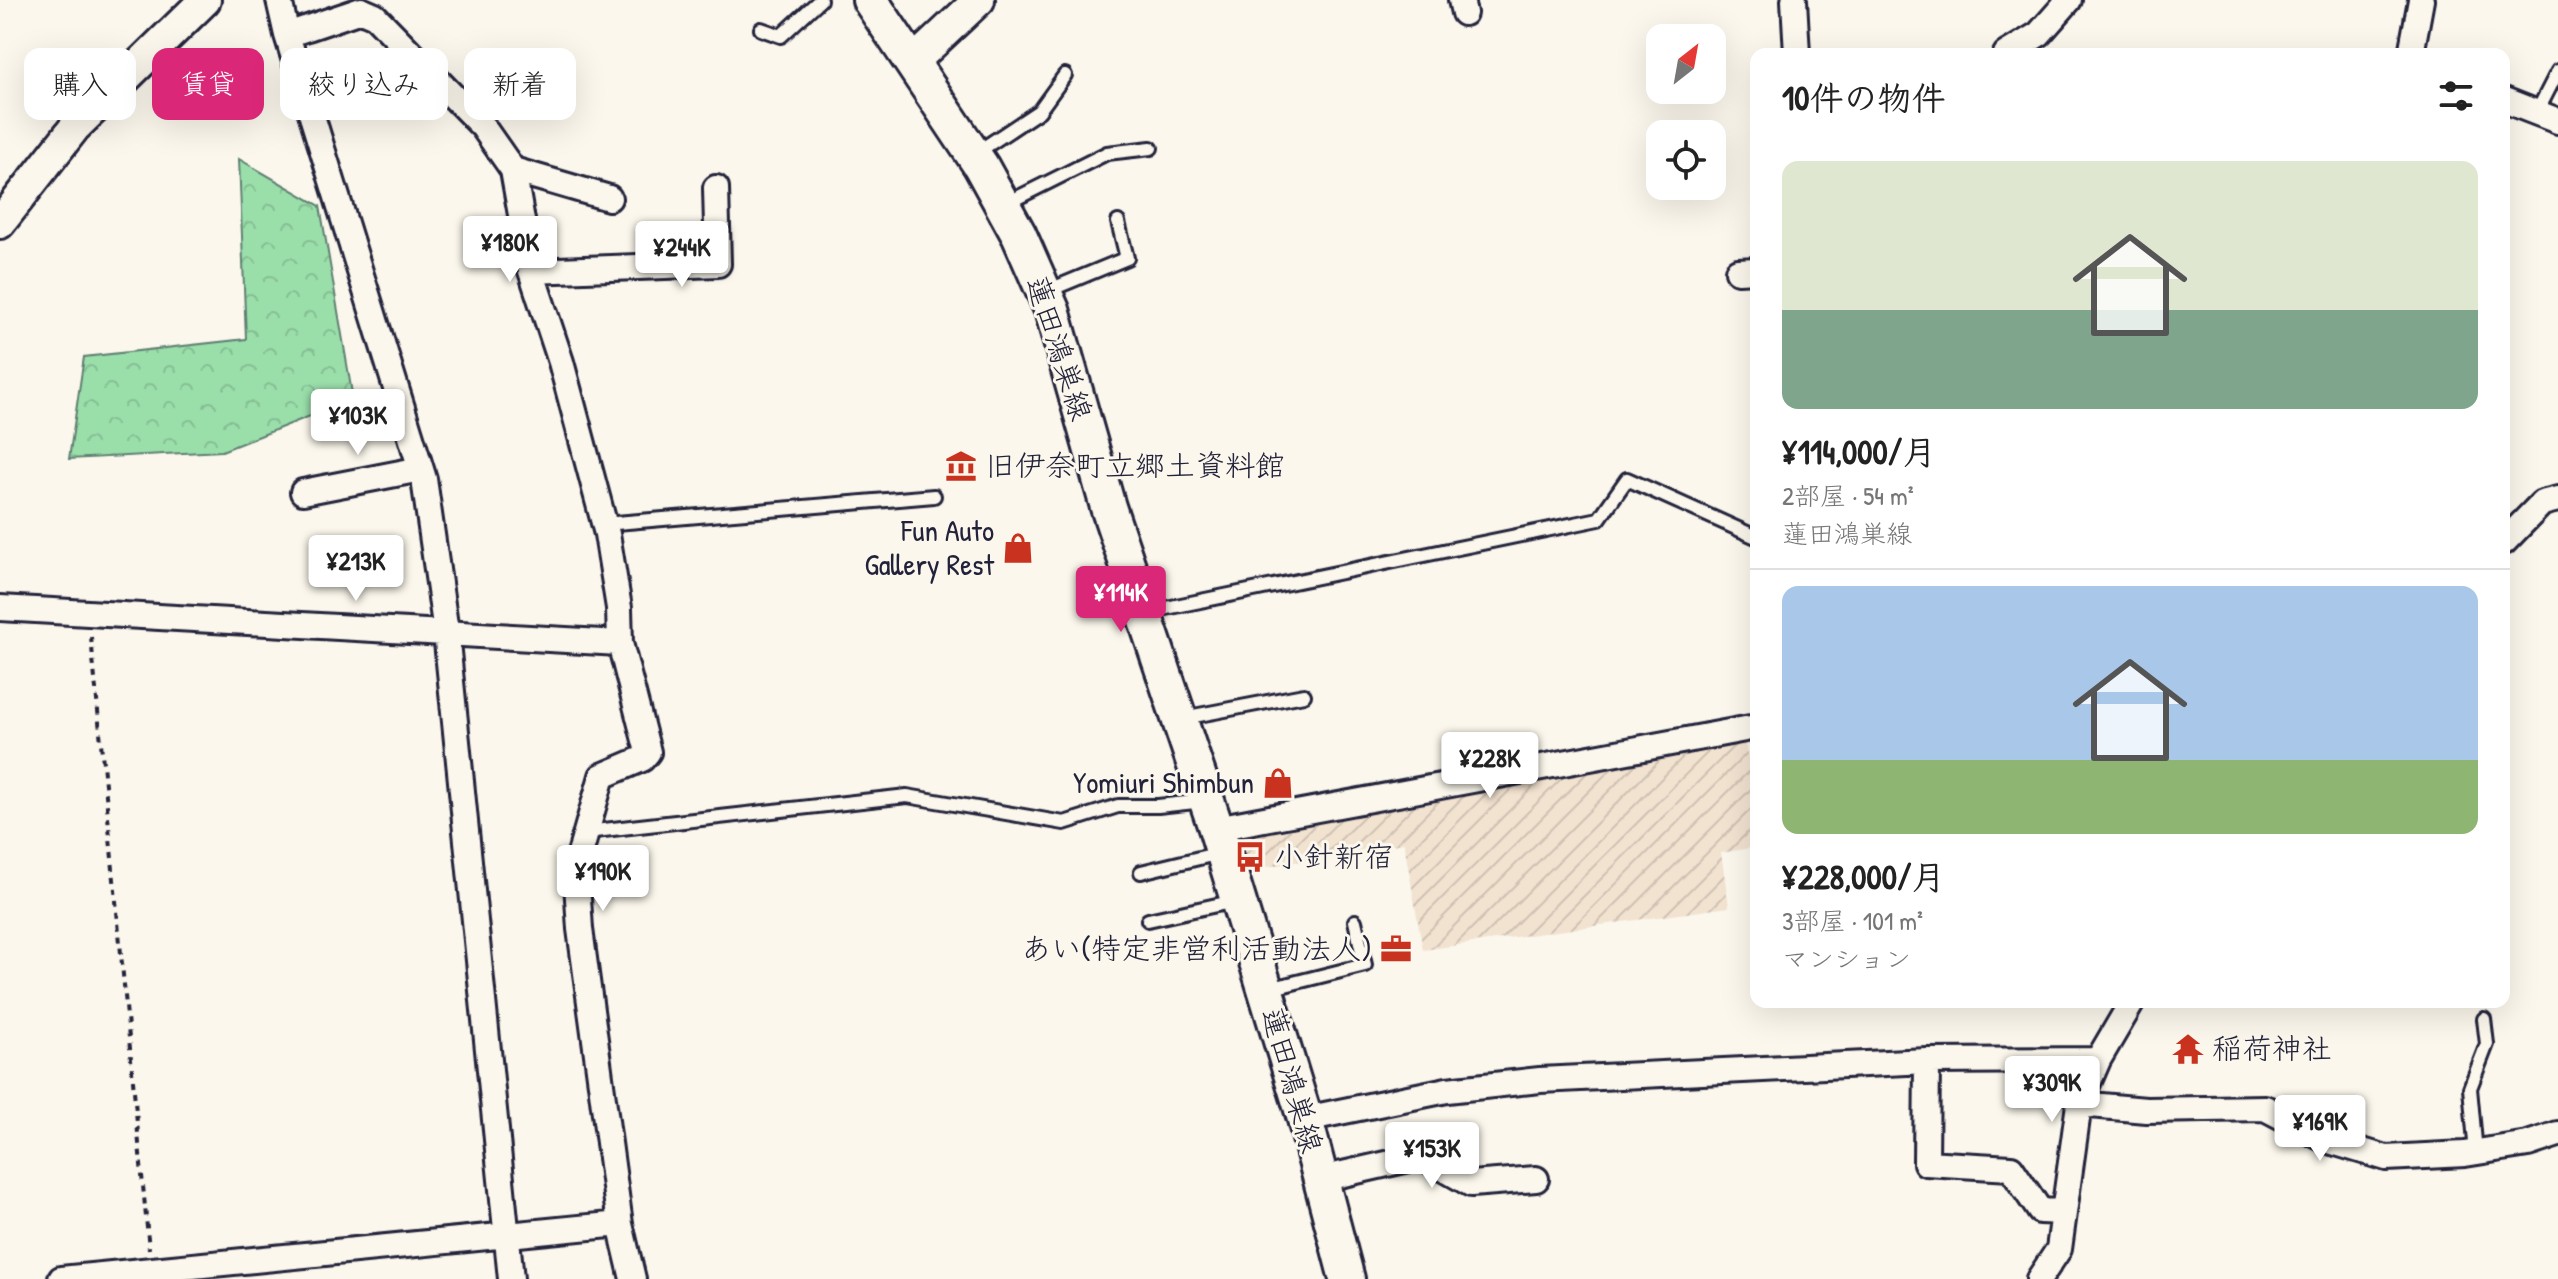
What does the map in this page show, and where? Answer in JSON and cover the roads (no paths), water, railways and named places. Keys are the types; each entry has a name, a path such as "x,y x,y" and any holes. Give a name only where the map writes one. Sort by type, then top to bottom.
{"main road":[{"name":"蓮田鴻巣線","path":"870,0 974,155 1003,206 1052,310 1108,507 1180,719 1266,990 1305,1119 1347,1279"}],"street":[{"path":"0,223 75,127 205,0"},
{"path":"279,0 287,35 421,469 446,632 511,1279"},
{"path":"913,62 979,0"},
{"path":"1794,0 1797,48"},
{"path":"2016,48 2039,34 2069,0"},
{"path":"2412,48 2421,0"},
{"path":"287,35 363,3 483,127 513,170 531,271 561,362 604,524 619,608 620,643 648,752 642,759 602,776 576,868 580,929 620,1224 633,1279"},
{"path":"2510,102 2548,116"},
{"path":"513,170 609,198"},
{"path":"531,271 718,264 716,188"},
{"path":"303,492 421,469"},
{"path":"2510,536 2542,503 2558,499"},
{"path":"0,608 620,643"},
{"path":"1215,827 1750,728"},
{"path":"2039,1279 2059,1249 2079,1104 2098,1060 2128,1008"},
{"path":"1305,1119 1447,1090 1540,1080 1927,1061 2098,1060"},
{"path":"1927,1061 1926,1163 2011,1168 2040,1211 2064,1212"},
{"path":"2079,1104 2146,1110 2265,1108 2326,1140 2386,1158 2476,1153 2528,1144 2558,1134"},
{"path":"1321,1179 1422,1156 1471,1184 1536,1179"},
{"path":"61,1279 620,1224"}],"lane":[{"path":"761,29 781,36 820,0"},
{"path":"2548,116 2558,71"},
{"path":"974,155 1039,111 1065,75"},
{"path":"1003,206 1107,153 1151,148"},
{"path":"1044,292 1127,258 1118,222"},
{"path":"1144,613 1599,519 1627,479 1750,534"},
{"path":"604,524 934,496"},
{"path":"1180,719 1304,695"},
{"path":"586,832 907,796 1064,823 1118,806 1158,806 1215,827"},
{"path":"1141,872 1215,827"},
{"path":"1148,920 1238,901"},
{"path":"1266,990 1365,965 1355,921"},
{"path":"2476,1153 2470,1088 2487,1044 2484,1019"}],"place":[{"name":"旧伊奈町立郷土資料館","path":"961,466"},
{"name":"Fun Auto Gallery Rest","path":"1018,548"},
{"name":"Yomiuri Shimbun","path":"1278,783"},
{"name":"小針新宿","path":"1250,857"},
{"name":"あい(特定非営利活動法人)","path":"1396,949"},
{"name":"稲荷神社","path":"2188,1049"}]}
